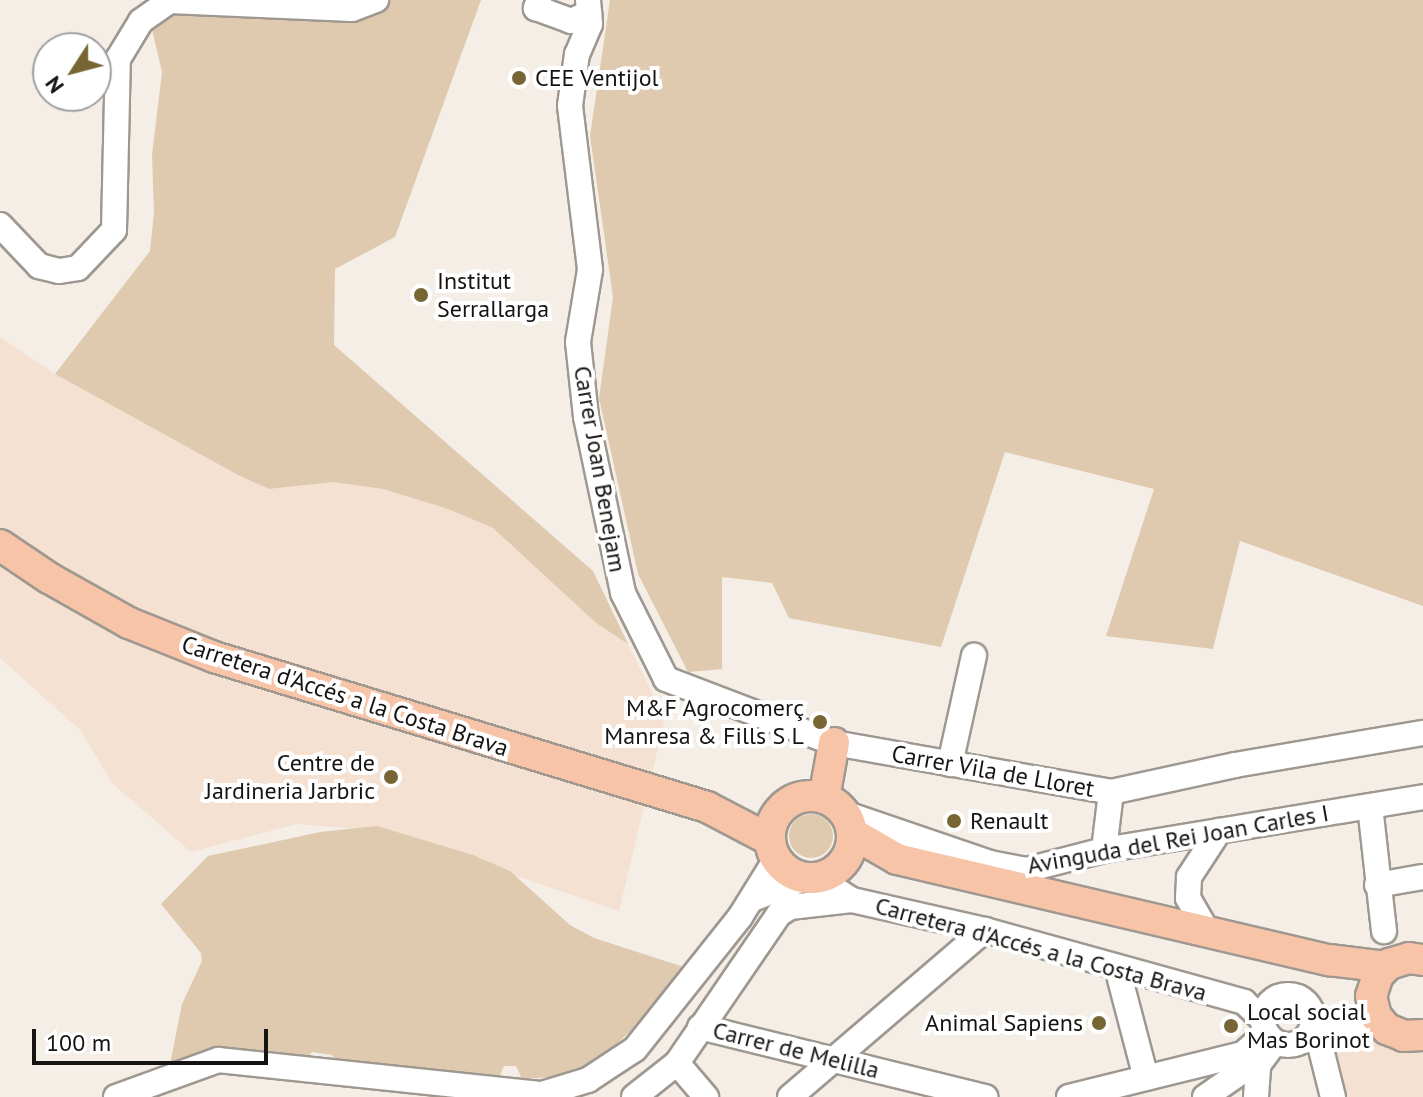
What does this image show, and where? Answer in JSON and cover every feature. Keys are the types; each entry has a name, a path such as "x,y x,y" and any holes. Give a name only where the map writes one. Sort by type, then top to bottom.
{"main road":[{"name":"Carretera d'Accés a la Costa Brava","path":"0,545 49,578 129,623 214,657 707,807 782,808"},
{"path":"834,743 847,857 819,876 791,874 773,850 774,820 782,808 803,797 840,815"},
{"name":"Carretera d'Accés a la Costa Brava","path":"707,807 773,850"},
{"name":"Carretera d'Accés a la Costa Brava","path":"840,815 897,859 1329,960 1377,996 1399,1035 1423,1035"},
{"name":"Carretera d'Accés a la Costa Brava","path":"819,876 897,859"},
{"path":"1377,996 1402,959 1423,960"}],"street":[{"path":"0,225 39,266 59,271 78,268 114,230 118,59 141,21 170,1 352,9 376,0"},
{"name":"Carrer Joan Benejam","path":"539,0 536,8 571,21 588,6"},
{"name":"Carrer Joan Benejam","path":"588,6 590,24 577,54 570,106 590,270 578,342 586,417 623,593 666,679"},
{"path":"950,764 974,656"},
{"name":"Carrer Vila de Lloret","path":"666,679 834,743 1111,792 1235,765 1423,733"},
{"path":"1104,850 1111,792"},
{"name":"Avinguda del Rei Joan Carles I","path":"840,815 990,863 1026,870 1104,850 1423,797"},
{"path":"1370,806 1384,931"},
{"path":"1207,931 1188,898 1189,877 1219,831"},
{"path":"722,995 748,907 773,850"},
{"path":"116,1097 218,1060 512,1094 542,1094 588,1080 635,1049 748,907 819,876"},
{"name":"Carretera d'Accés a la Costa Brava","path":"819,876 852,900 985,930 1244,1002 1266,1035"},
{"path":"1377,885 1423,877"},
{"path":"634,1097 677,1063 779,914 790,907 852,900"},
{"path":"790,1097 985,930"},
{"path":"1120,979 1144,1067"},
{"path":"1256,1097 1258,1065 1266,1035 1267,1004 1279,995 1295,995 1308,1003 1311,1032 1333,1097"},
{"path":"1266,1035 1290,1045 1377,996"},
{"name":"Carrer de Melilla","path":"700,1027 986,1097"},
{"path":"1069,1097 1144,1067 1243,1054 1266,1035"},
{"path":"1205,1097 1241,1072 1266,1035"},
{"path":"677,1063 706,1097"},
{"path":"386,1097 417,1084"}],"shaded area":[{"path":"145,0 481,0 395,237 335,269 334,345 593,571 628,644 596,623 493,528 448,509 383,489 333,482 269,489 55,374 150,251 154,212 152,155 162,72"},
{"path":"610,0 1423,0 1423,606 1240,541 1213,649 1106,636 1154,489 1005,452 941,647 789,618 772,583 722,577 722,669 688,672 638,574 599,398 613,297 590,136"},
{"path":"0,337 55,374 269,489 333,482 383,489 448,509 493,528 596,623 628,644 665,719 619,911 384,831 297,824 191,852 112,783 81,731 0,658"},
{"path":"811,814 827,820 833,836 827,852 811,858 795,852 789,836 795,820"},
{"path":"377,826 473,855 510,871 570,925 594,938 684,967 644,1018 604,1056 581,1069 553,1077 522,1079 516,1066 504,1066 499,1077 335,1063 332,1055 312,1052 306,1059 211,1052 170,1064 182,1004 202,961 201,953 161,904 208,856 320,832"},
{"path":"1369,1036 1398,1044 1423,1042 1423,1097 1341,1097 1327,1049"}],"place":[{"name":"CEE Ventijol","path":"519,78"},
{"name":"Institut Serrallarga","path":"421,295"},
{"name":"M&F Agrocomerç Manresa & Fills S L","path":"820,722"},
{"name":"Centre de Jardineria Jarbric","path":"391,777"},
{"name":"Renault","path":"954,821"},
{"name":"Animal Sapiens","path":"1099,1023"},
{"name":"Local social Mas Borinot","path":"1231,1026"}]}
